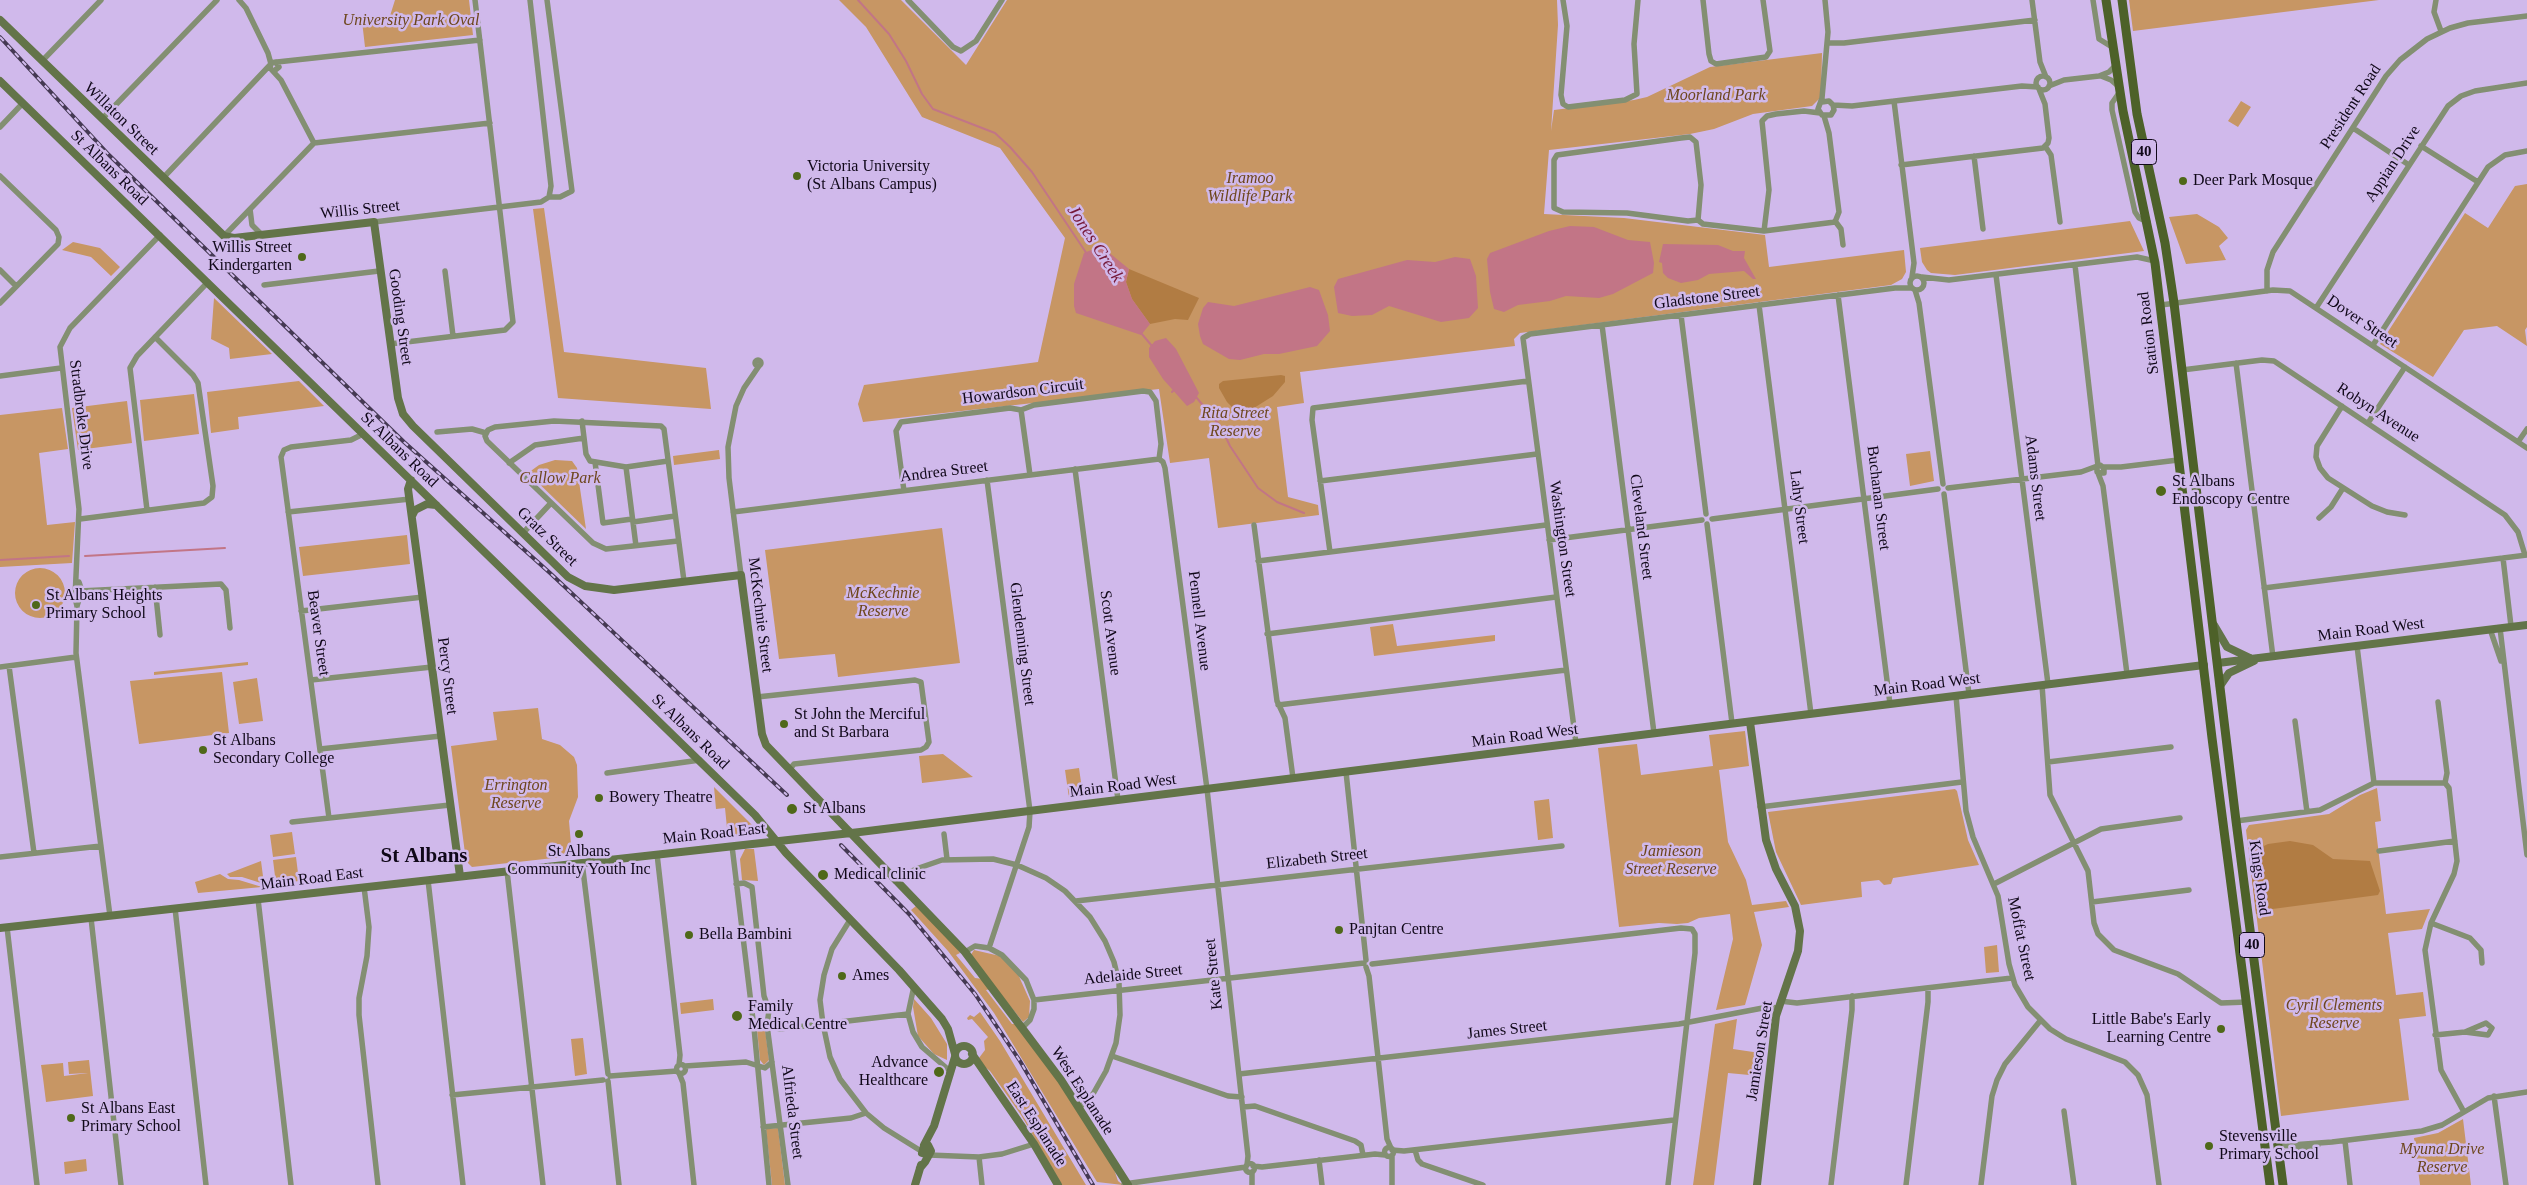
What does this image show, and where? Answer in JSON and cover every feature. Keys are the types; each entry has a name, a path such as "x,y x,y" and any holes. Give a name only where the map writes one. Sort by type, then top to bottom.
{"main road":[{"name":"Station Road","path":"2106,0 2119,90 2155,261 2204,665"},
{"name":"Station Road","path":"2122,0 2137,114 2165,242 2174,303 2218,663"},
{"path":"2178,460 2193,458"},
{"path":"2204,665 2218,663"},
{"name":"Kings Road","path":"2218,663 2236,821 2283,1185"},
{"name":"Kings Road","path":"2204,665 2270,1185"},
{"path":"2224,823 2236,821"},
{"path":"2247,1002 2259,1000"},
{"path":"2266,1152 2278,1149"}],"street":[{"path":"42,61 101,0"},
{"path":"239,0 246,8"},
{"path":"244,0 246,8 281,80 314,143"},
{"path":"390,344 505,330 513,322 475,0"},
{"name":"Willis Street","path":"224,236 234,238 541,202 549,197 560,197 572,191 547,0"},
{"path":"908,0 953,47 962,51 976,40 1002,0"},
{"path":"1563,0 1566,26 1561,95 1563,104 1568,107 1625,100 1637,94 1634,44 1638,0"},
{"path":"1703,0 1709,54 1711,61 1716,64 1766,57 1770,51 1762,0"},
{"path":"1825,0 1827,43 1821,104 1822,114 1829,133 1839,212 1835,221"},
{"path":"1902,166 2045,146 2050,138 2045,104 2039,88 2040,62 2032,0"},
{"path":"2093,0 2099,39 2112,47"},
{"path":"2436,0 2434,12 2441,31"},
{"path":"102,120 218,1"},
{"path":"529,2 551,186 549,197"},
{"name":"President Road","path":"2267,291 2267,270 2273,252 2353,128 2400,60 2418,44 2441,31 2468,23 2527,16"},
{"name":"Willaton Street","path":"0,20 224,236"},
{"path":"1827,43 1844,43 2035,20"},
{"path":"163,178 264,74 275,66 288,62 480,40"},
{"path":"2040,62 2047,78 2048,87 2045,104"},
{"path":"2022,86 2038,79 2064,80 2099,76 2109,72 2115,66"},
{"path":"2099,76 2111,80 2119,90"},
{"path":"1764,231 1769,190 1762,121 1769,115 1804,111 1821,104 1831,103 1852,106 2022,86 2048,87 2064,80"},
{"name":"St Albans Road","path":"0,81 700,760 755,815 776,842"},
{"name":"Appian Drive","path":"2316,308 2443,113 2461,96 2482,89 2527,83"},
{"path":"1824,86 1831,103 1832,114 1829,133"},
{"path":"1894,101 1941,487 1946,491 1969,694"},
{"path":"0,127 23,103"},
{"path":"1804,111 1832,114 1852,106"},
{"path":"224,236 314,143 490,123"},
{"path":"2353,128 2409,165"},
{"path":"1698,220 1701,191 1700,169 1696,142 1690,137 1565,152 1557,155 1554,160 1553,201 1554,208 1559,212 1627,213 1688,221 1698,220 1703,224 1764,231 1835,221"},
{"path":"2045,146 2052,155 2060,222"},
{"path":"2421,146 2478,182"},
{"path":"2373,345 2488,167 2498,159 2514,153 2527,151"},
{"path":"1974,156 1983,229"},
{"path":"0,176 56,230 59,237 58,244 0,303"},
{"path":"250,209 252,225 261,234"},
{"path":"1835,221 1841,229 1843,245"},
{"name":"Gooding Street","path":"374,222 398,398 403,414"},
{"name":"Stradbroke Drive","path":"110,916 76,657 80,519 59,351 64,334 160,235"},
{"name":"Gladstone Street","path":"2138,257 2153,248"},
{"name":"Gladstone Street","path":"1523,338 1530,334 1895,288 1936,280 1996,275 2138,257 2155,261"},
{"path":"1914,263 1921,277 1915,285"},
{"path":"2075,265 2127,674"},
{"path":"0,270 16,286"},
{"path":"264,285 380,271"},
{"path":"445,272 453,336"},
{"name":"Adams Street","path":"1996,275 2045,685 2048,762 2052,800 2090,877 2094,923 2098,934 2114,950 2178,974 2221,1003 2247,1002"},
{"name":"Gladstone Street","path":"1915,285 1921,277 1936,280"},
{"path":"147,510 130,373 134,359 208,282"},
{"name":"Dover Street","path":"2161,305 2267,291 2290,291 2527,448"},
{"name":"Buchanan Street","path":"1838,295 1890,704"},
{"name":"Lahy Street","path":"1759,305 1811,714"},
{"path":"1681,315 1706,514 1705,522 1732,724"},
{"name":"Cleveland Street","path":"1602,325 1654,733"},
{"path":"80,519 204,503 211,500 213,493 198,383 193,375 155,337"},
{"name":"Washington Street","path":"1523,338 1546,526 1576,743"},
{"name":"Robyn Avenue","path":"2182,370 2262,360 2274,361 2505,515 2518,532 2526,555"},
{"path":"2220,686 2234,671 2269,657 2264,588 2236,363"},
{"name":"McKechnie Street","path":"757,365 736,406 731,428 729,478 762,734 766,745 850,833"},
{"path":"2368,423 2405,367"},
{"path":"0,376 61,368"},
{"path":"1330,552 1312,411 1317,407 1528,381"},
{"name":"Howardson Circuit","path":"904,491 896,435 897,427 902,422 1010,408 1021,410 1034,405 1148,391 1153,394 1156,401 1161,448 1159,459"},
{"path":"2342,406 2319,441 2316,452 2323,474 2380,510 2406,515"},
{"path":"1021,410 1030,475"},
{"name":"Gratz Street","path":"403,414 412,426 568,577 585,586 614,590 741,574"},
{"path":"437,432 472,429 486,433 495,427 554,421 661,426 668,462 684,581"},
{"path":"582,421 587,459 595,462 626,466 668,462"},
{"path":"2518,442 2527,429"},
{"path":"486,433 487,441 598,546 606,548 678,541"},
{"name":"Beaver Street","path":"328,818 281,457 283,452 291,447 351,440 363,434"},
{"path":"509,463 535,445 584,438"},
{"path":"1320,481 1537,454"},
{"name":"Andrea Street","path":"733,512 1159,459"},
{"name":"Pennell Avenue","path":"1159,459 1164,462 1165,468 1208,789"},
{"path":"1946,491 2178,460"},
{"path":"595,462 603,523 675,516"},
{"path":"626,466 636,546"},
{"name":"Scott Avenue","path":"1075,469 1118,800"},
{"name":"Percy Street","path":"411,480 408,489 460,876"},
{"name":"Glendenning Street","path":"987,480 1030,811 1029,827 989,948"},
{"path":"1549,540 1628,529 1705,522 1712,519 1941,487"},
{"path":"2319,518 2331,507 2344,488"},
{"path":"288,512 410,499"},
{"path":"523,533 551,503"},
{"path":"412,516 415,510 428,504 436,505"},
{"path":"1706,514 1711,515 1712,519"},
{"path":"1254,525 1267,634 1278,705 1285,718 1293,778"},
{"path":"1258,561 1546,526"},
{"path":"2264,588 2526,555"},
{"path":"2503,558 2511,626"},
{"path":"79,591 223,585 226,590 230,628"},
{"path":"155,587 160,635"},
{"path":"301,611 423,597"},
{"path":"1267,634 1556,597"},
{"path":"2213,624 2228,648 2252,659"},
{"name":"Main Road West","path":"2218,663 2527,624"},
{"path":"2500,628 2504,675 2524,807 2527,855"},
{"path":"2490,629 2504,675"},
{"path":"2357,646 2374,783"},
{"path":"0,667 76,657"},
{"name":"Main Road West","path":"850,833 2204,665"},
{"path":"9,666 34,853"},
{"path":"311,680 432,667"},
{"path":"1278,705 1566,670"},
{"path":"757,697 915,680 921,682 929,742 926,747 921,750 794,764 790,769"},
{"name":"Moffat Street","path":"1956,696 1962,782 1969,823 1994,884 2004,921 2012,978 2023,999 2040,1021 2066,1039 2124,1062 2138,1075 2147,1095 2159,1185"},
{"path":"2438,702 2447,773 2445,783 2449,788 2457,861 2454,874 2431,923 2425,950 2435,1035 2443,1076 2464,1112"},
{"path":"2295,721 2307,812"},
{"name":"Jamieson Street","path":"1750,722 1760,807 1769,849 1795,906 1800,926 1798,951 1779,1004 1756,1185"},
{"path":"320,749 441,736"},
{"path":"2048,762 2171,747"},
{"path":"607,773 700,760"},
{"path":"1346,772 1366,951 1369,963 1392,1185"},
{"path":"1760,807 1962,782"},
{"path":"2236,821 2307,812 2334,805 2360,788 2374,783 2445,783"},
{"name":"Kate Street","path":"1208,789 1252,1183"},
{"path":"292,822 450,805"},
{"path":"1994,884 2074,842 2106,828 2180,818"},
{"name":"Main Road East","path":"4,927 850,833"},
{"name":"West Esplanade","path":"850,833 965,952 1023,1027 1079,1108 1117,1170 1119,1178 1126,1184"},
{"path":"944,834 947,860"},
{"path":"2379,851 2455,841"},
{"path":"776,842 914,986 942,1019 951,1039 953,1061"},
{"path":"0,857 101,846"},
{"name":"Alfrieda Street","path":"732,846 754,1028 769,1185"},
{"name":"Elizabeth Street","path":"1076,901 1562,846"},
{"path":"657,854 694,1185"},
{"path":"895,881 916,869 947,860 992,859 1017,865 1046,878 1076,901 1090,917 1105,941 1114,962 1120,991 1120,1023 1112,1056 1096,1090 1079,1108"},
{"path":"582,862 619,1185"},
{"path":"507,871 543,1185"},
{"path":"428,880 463,1185"},
{"name":"Alfrieda Street","path":"736,884 744,883 752,887 764,996 769,1010 767,1025 788,1185"},
{"path":"364,887 368,937 367,956 359,998 359,1015 378,1185"},
{"path":"2092,902 2189,890"},
{"path":"258,899 291,1185"},
{"path":"175,908 206,1185"},
{"path":"91,918 121,1185"},
{"path":"850,920 832,949 824,975 820,1000 830,1057 840,1079 866,1113 884,1128 908,1142 926,1150 946,1154 979,1157 1020,1149 1034,1144"},
{"path":"2431,923 2470,938 2481,950 2482,964"},
{"path":"4,927 37,1185"},
{"name":"Adelaide Street","path":"1034,1000 1691,928 1695,932 1696,953 1687,1022"},
{"path":"965,952 975,946 989,948 1002,955 1018,969 1026,980 1034,1000 1033,1016 1023,1027"},
{"name":"James Street","path":"1239,1074 1687,1022 1779,1004 2012,978"},
{"path":"914,986 908,1014 918,1041 930,1056 940,1063 953,1061"},
{"path":"1906,1185 1928,1002 1928,988"},
{"path":"1831,1185 1852,1010 1852,996"},
{"path":"754,1028 760,1023 779,1029 908,1014"},
{"path":"1981,1185 1992,1096 1997,1080 2005,1064 2040,1021"},
{"path":"1668,1185 1674,1120 1687,1022"},
{"name":"Alfrieda Street","path":"770,1043 774,1033 779,1029"},
{"path":"2435,1035 2465,1032"},
{"path":"951,1039 964,1046"},
{"path":"915,1185 957,1049 964,1046"},
{"name":"East Esplanade","path":"964,1046 971,1050 990,1078 1034,1144 1058,1185"},
{"path":"746,1062 753,1057 756,1049"},
{"path":"947,1084 965,1063 971,1060 972,1054"},
{"path":"1112,1056 1228,1096 1242,1097"},
{"name":"East Esplanade","path":"953,1061 965,1063 990,1078"},
{"path":"452,1095 746,1062 765,1068 772,1062"},
{"path":"2278,1149 2430,1129 2494,1096 2527,1092"},
{"path":"2494,1096 2506,1185"},
{"path":"1243,1106 1255,1106 1357,1141 1361,1145 1364,1156"},
{"path":"2064,1111 2074,1185"},
{"path":"762,1127 851,1118 866,1113"},
{"path":"1126,1184 1250,1168 1674,1120"},
{"path":"2345,1141 2350,1185"},
{"path":"1415,1150 1418,1160 1422,1164 1483,1185"},
{"path":"979,1157 982,1185"},
{"path":"1320,1160 1322,1185"}],"green space":[{"name":"University Park Oval","path":"395,0 469,0 473,35 365,47 362,21 373,21 381,26 389,19"},
{"name":"Iramoo Wildlife Park","path":"839,0 901,0 966,65 1007,0 1557,0 1558,25 1551,131 1554,110 1647,97 1710,67 1822,53 1821,97 1812,106 1753,114 1714,129 1690,134 1549,150 1544,214 1624,218 1765,235 1769,267 1904,250 1906,272 1902,279 1891,285 1520,333 1514,339 1515,346 1300,372 1304,403 1277,407 1288,497 1318,505 1319,515 1218,528 1209,458 1170,463 1159,389 863,422 858,404 864,385 1038,362 1065,238 1000,148 922,117 866,27"},
{"path":"2129,0 2379,0 2133,31"},
{"path":"2241,101 2251,107 2238,127 2228,121"},
{"path":"2527,184 2527,327 2525,330 2527,346 2497,326 2464,330 2433,377 2380,344 2465,213 2488,228 2515,186"},
{"path":"544,208 564,352 706,368 711,409 558,398 533,209"},
{"path":"2197,214 2219,227 2228,238 2219,246 2226,260 2186,264 2169,217"},
{"path":"2130,221 2144,251 1955,275 1931,273 1922,262 1920,248"},
{"path":"73,242 100,248 120,267 111,276 91,257 62,250"},
{"path":"214,298 272,354 230,359 229,348 211,339"},
{"path":"299,381 324,406 238,417 239,429 211,433 207,392"},
{"path":"194,394 199,434 144,441 140,400"},
{"path":"127,401 132,443 78,450 72,408"},
{"path":"62,408 68,449 39,453 47,525 75,522 72,563 0,567 0,415"},
{"path":"719,450 720,459 674,465 673,456"},
{"path":"1930,451 1934,481 1910,486 1906,454"},
{"name":"Callow Park","path":"555,460 572,461 577,468 586,529 528,473 539,465"},
{"name":"McKechnie Reserve","path":"942,528 960,663 838,677 835,654 779,659 765,550"},
{"path":"407,535 410,564 303,576 299,547"},
{"path":"40,568 50,570 58,575 63,583 65,593 63,603 58,611 50,616 40,618 30,616 22,611 17,603 15,593 17,583 22,575 30,570"},
{"path":"1393,624 1397,646 1495,635 1495,641 1374,656 1370,627"},
{"path":"248,662 248,665 154,675 154,672"},
{"path":"222,672 229,733 139,744 130,681"},
{"path":"257,678 263,721 239,724 233,682"},
{"name":"Errington Reserve","path":"538,708 542,739 560,745 574,757 577,765 578,797 569,821 572,856 472,867 466,861 451,746 497,740 493,712"},
{"name":"Jamieson Street Reserve","path":"1745,731 1749,766 1719,770 1728,842 1746,880 1752,905 1786,901 1789,907 1754,912 1762,945 1745,1005 1716,1010 1733,939 1730,914 1699,918 1688,923 1659,923 1619,927 1598,748 1637,744 1641,775 1713,766 1709,735"},
{"path":"943,754 973,777 922,783 919,756"},
{"path":"1079,768 1083,796 1069,798 1065,770"},
{"path":"714,787 756,829 755,833 728,838 725,808 716,809"},
{"name":"Cyril Clements Reserve","path":"2377,788 2381,821 2375,822 2386,914 2430,909 2422,929 2388,933 2396,995 2423,992 2426,1016 2399,1019 2409,1100 2281,1116 2246,830 2249,825 2329,814 2360,795"},
{"path":"1955,789 1968,840 1979,865 1893,878 1891,884 1884,885 1879,880 1861,882 1862,897 1801,905 1776,852 1768,812"},
{"path":"1549,799 1553,838 1538,840 1534,801"},
{"path":"292,832 295,854 273,857 270,835"},
{"path":"745,849 754,849 758,881 742,880 740,859"},
{"path":"296,857 299,881 276,884 273,860"},
{"path":"261,861 264,884 242,877 230,877 227,874"},
{"path":"220,874 228,879 239,880 262,887 198,893 195,882"},
{"path":"916,906 954,944 960,953 956,955 975,978 983,979 991,989 986,990 1012,1024 1019,1024 1040,1053 1114,1169 1118,1181 1123,1185 1097,1182 994,1013 948,951 911,910"},
{"path":"1997,945 1999,972 1986,973 1984,947"},
{"path":"974,950 1000,956 1017,972 1030,1001 1029,1017 1023,1022 970,956"},
{"path":"713,999 714,1010 681,1014 680,1003"},
{"path":"914,999 931,1018 947,1044 947,1060 934,1054 918,1036 913,1007"},
{"path":"980,1012 1000,1041 1086,1185 1062,1185 1021,1115 990,1071 979,1062 979,1058 985,1050 984,1041 988,1037 972,1019 968,1020 967,1018 970,1015 974,1017"},
{"path":"1737,1019 1733,1049 1760,1053 1760,1076 1728,1073 1714,1185 1693,1185 1715,1024"},
{"path":"761,1026 765,1029 769,1060 764,1065 760,1060 757,1029"},
{"path":"583,1038 587,1074 575,1076 571,1039"},
{"path":"89,1060 93,1096 46,1102 41,1065 63,1063 64,1076 88,1073 69,1074 68,1062"},
{"name":"Myuna Drive Reserve","path":"2463,1119 2471,1185 2420,1185 2414,1138 2438,1133"},
{"path":"778,1128 785,1185 772,1185 766,1129"},
{"path":"86,1159 87,1171 65,1174 64,1162"}],"shaded area":[{"path":"1570,226 1594,227 1628,240 1650,242 1654,263 1653,273 1613,294 1599,298 1566,296 1550,301 1518,305 1504,312 1494,309 1490,292 1487,259 1490,253 1549,231"},
{"path":"1663,244 1718,245 1733,251 1745,251 1744,258 1756,279 1753,279 1744,271 1709,274 1698,280 1681,283 1668,278 1663,273 1662,263 1659,262"},
{"path":"1101,246 1129,269 1126,282 1132,299 1150,324 1141,335 1076,313 1074,306 1074,284 1084,253"},
{"path":"1455,257 1470,259 1476,276 1478,308 1469,318 1441,322 1389,306 1372,315 1352,316 1338,313 1334,287 1338,279 1407,260 1435,262"},
{"path":"1129,269 1199,298 1188,320 1175,319 1150,324 1132,299 1126,282"},
{"path":"1310,287 1319,290 1328,315 1330,331 1317,346 1279,354 1264,354 1240,360 1229,359 1203,344 1198,324 1203,308 1208,302 1234,306"},
{"path":"1166,338 1176,349 1199,393 1194,402 1187,406 1163,379 1149,357 1149,348 1155,341"},
{"path":"1285,376 1285,382 1273,396 1246,413 1238,413 1227,402 1219,388 1219,384 1223,381"},
{"path":"2290,841 2313,845 2333,859 2370,861 2380,891 2378,895 2265,910 2256,914 2249,853 2268,844"}],"waterway":[{"name":"Jones Creek","path":"858,0 889,34 906,61 922,94 933,109 995,133 1010,147 1032,172 1087,254"},
{"name":"Jones Creek","path":"1141,333 1152,346"},
{"name":"Jones Creek","path":"1196,397 1221,427 1230,446 1258,488 1277,502 1304,513"},
{"path":"85,556 225,548"},
{"path":"0,560 69,556"}],"railway":[{"path":"0,37 109,155 404,442 550,573 787,795"},
{"path":"841,845 909,914 975,994 1020,1061 1093,1185"}],"place":[{"name":"Victoria University (St Albans Campus)","path":"797,176"},
{"name":"Deer Park Mosque","path":"2183,181"},
{"name":"Willis Street Kindergarten","path":"302,257"},
{"name":"St Albans Endoscopy Centre","path":"2161,491"},
{"name":"St Albans Heights Primary School","path":"36,605"},
{"name":"St John the Merciful and St Barbara","path":"784,724"},
{"name":"St Albans Secondary College","path":"203,750"},
{"name":"Bowery Theatre","path":"599,798"},
{"name":"St Albans","path":"792,809"},
{"name":"St Albans Community Youth Inc","path":"579,834"},
{"name":"Medical clinic","path":"823,875"},
{"name":"Panjtan Centre","path":"1339,930"},
{"name":"Bella Bambini","path":"689,935"},
{"name":"Ames","path":"842,976"},
{"name":"Family Medical Centre","path":"737,1016"},
{"name":"Little Babe's Early Learning Centre","path":"2221,1029"},
{"name":"Advance Healthcare","path":"939,1072"},
{"name":"St Albans East Primary School","path":"71,1118"},
{"name":"Stevensville Primary School","path":"2209,1146"}],"district":[{"name":"St Albans","path":"424,857"}],"park label":[{"name":"Moorland Park","path":"1716,96"},
{"name":"Rita Street Reserve","path":"1235,423"}]}
